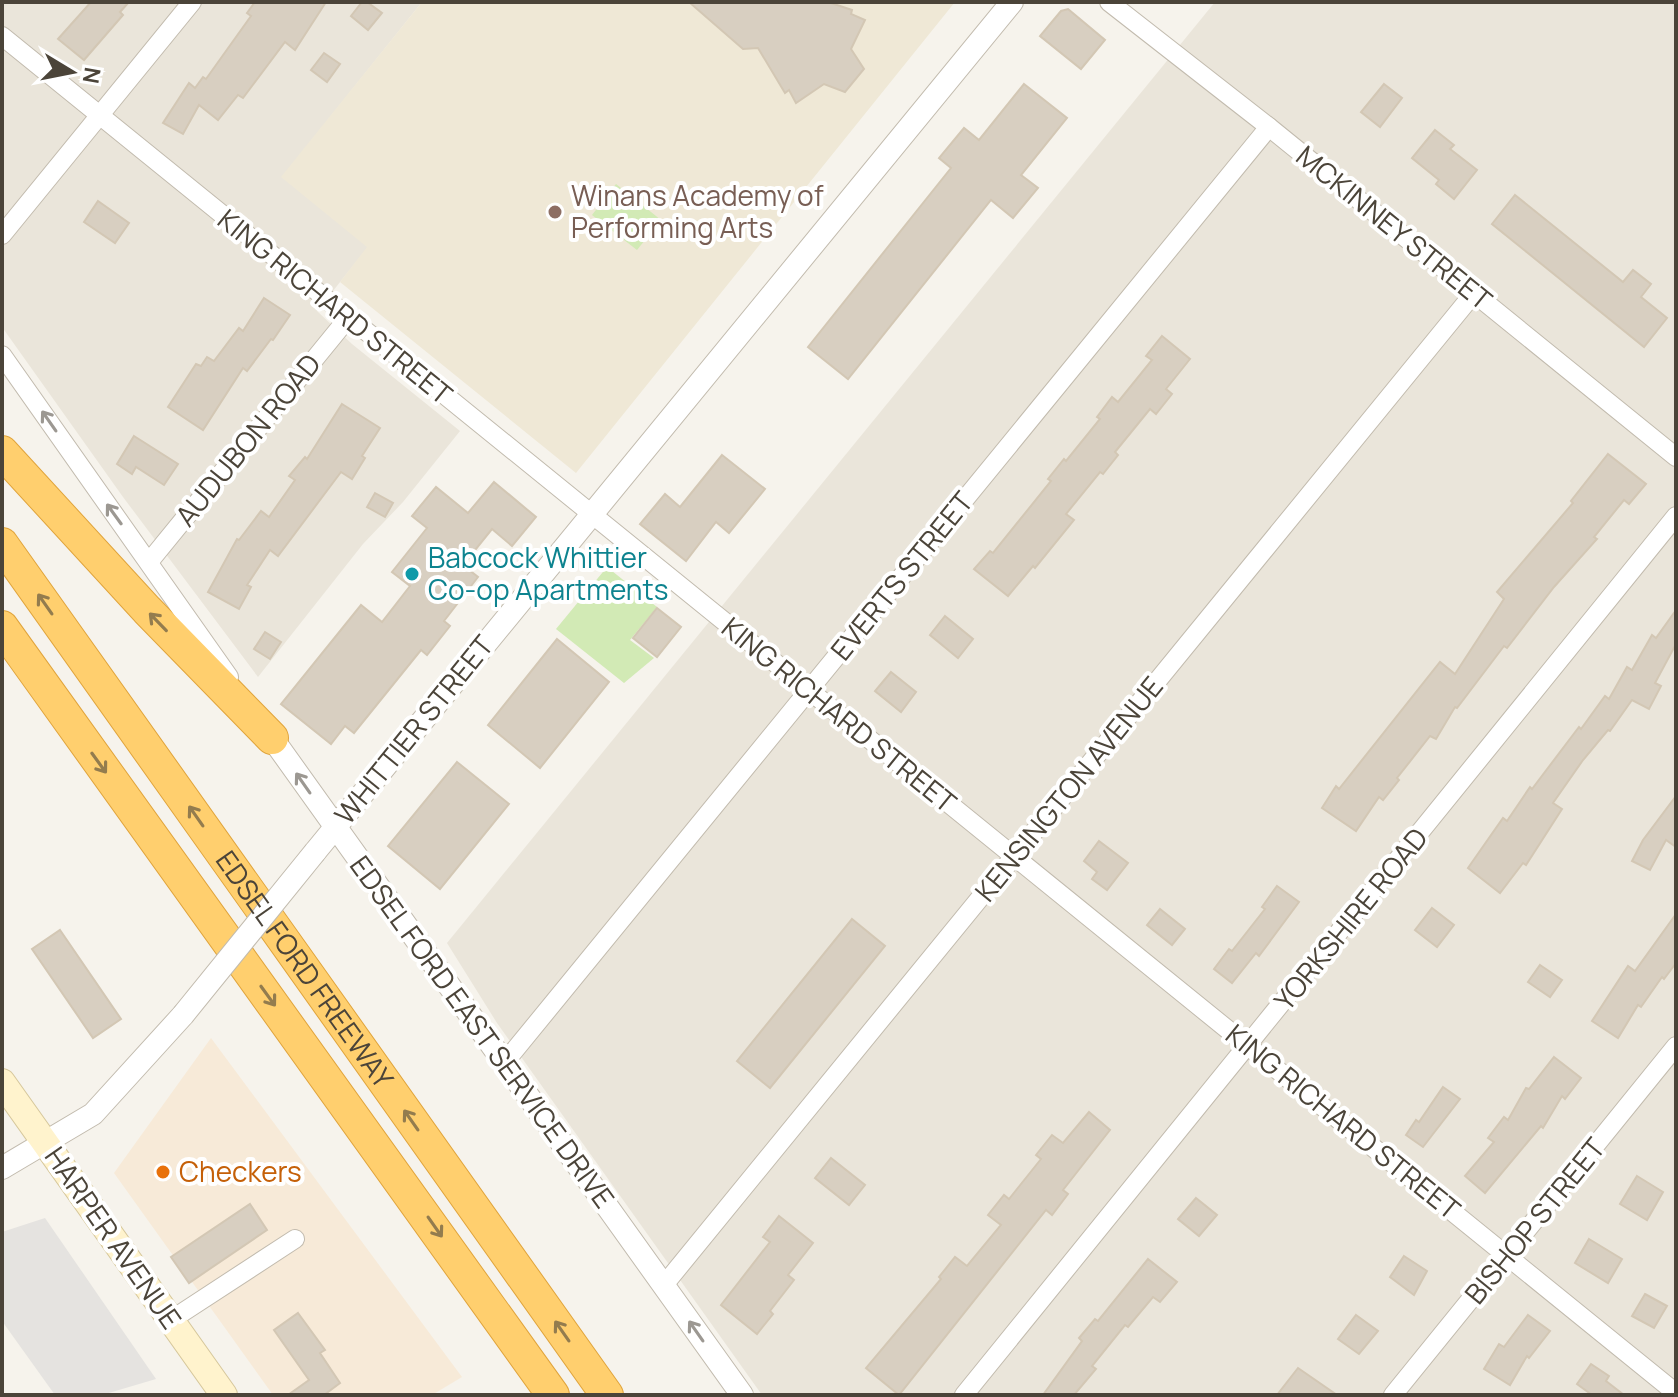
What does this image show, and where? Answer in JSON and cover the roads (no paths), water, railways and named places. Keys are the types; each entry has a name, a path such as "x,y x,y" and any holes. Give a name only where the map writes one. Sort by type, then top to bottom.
{"highway":[{"path":"2,452 147,610 272,738"},
{"name":"EDSEL FORD FREEWAY","path":"2,544 607,1395"},
{"name":"EDSEL FORD FREEWAY","path":"2,627 553,1395"}],"main road":[{"name":"HARPER AVENUE","path":"2,1082 224,1395"}],"street":[{"path":"2,235 192,2"},
{"name":"WHITTIER STREET","path":"2,1168 93,1114 183,1015 1012,2"},
{"name":"MCKINNEY STREET","path":"1109,2 1269,127 1676,457"},
{"name":"KING RICHARD STREET","path":"2,36 1676,1393"},
{"name":"EVERTS STREET","path":"505,1062 1269,127"},
{"name":"KENSINGTON AVENUE","path":"664,1285 1474,293"},
{"name":"AUDUBON ROAD","path":"149,562 348,318"},
{"name":"EDSEL FORD EAST SERVICE DRIVE","path":"2,355 334,827 742,1395"},
{"name":"YORKSHIRE ROAD","path":"964,1395 1676,516"},
{"name":"BISHOP STREET","path":"1393,1395 1676,1046"},
{"path":"171,1320 295,1239"}],"place":[{"name":"Winans Academy of Performing Arts","path":"555,212"},
{"name":"Babcock Whittier Co-op Apartments","path":"412,574"},
{"name":"Checkers","path":"163,1172"}]}
